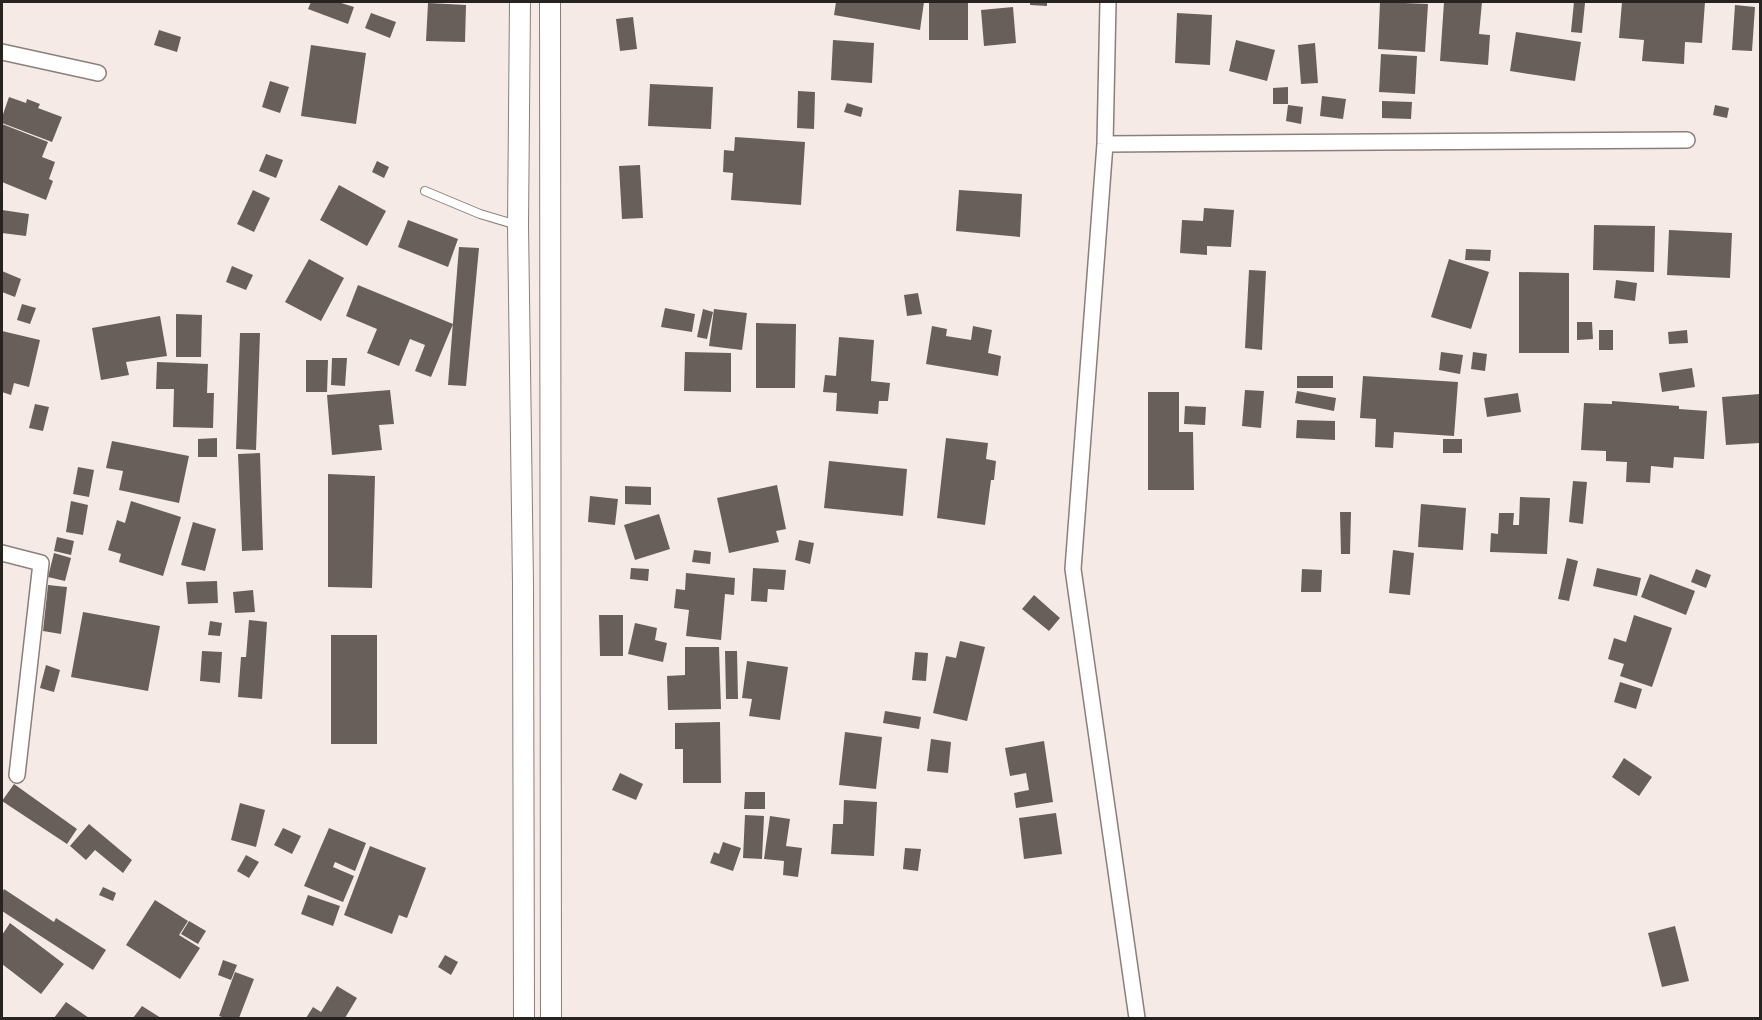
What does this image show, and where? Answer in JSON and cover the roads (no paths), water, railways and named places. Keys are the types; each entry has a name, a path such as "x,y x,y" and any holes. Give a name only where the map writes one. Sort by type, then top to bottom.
{"street":[{"path":"520,2 518,225 523,583 524,1018"},
{"path":"550,2 551,1018"},
{"path":"1108,2 1105,144 1072,569 1137,1018"},
{"path":"2,52 98,74"},
{"path":"1105,144 1687,140"},
{"path":"2,553 41,563 17,775"}],"lane":[{"path":"425,191 480,214 518,225"}]}
